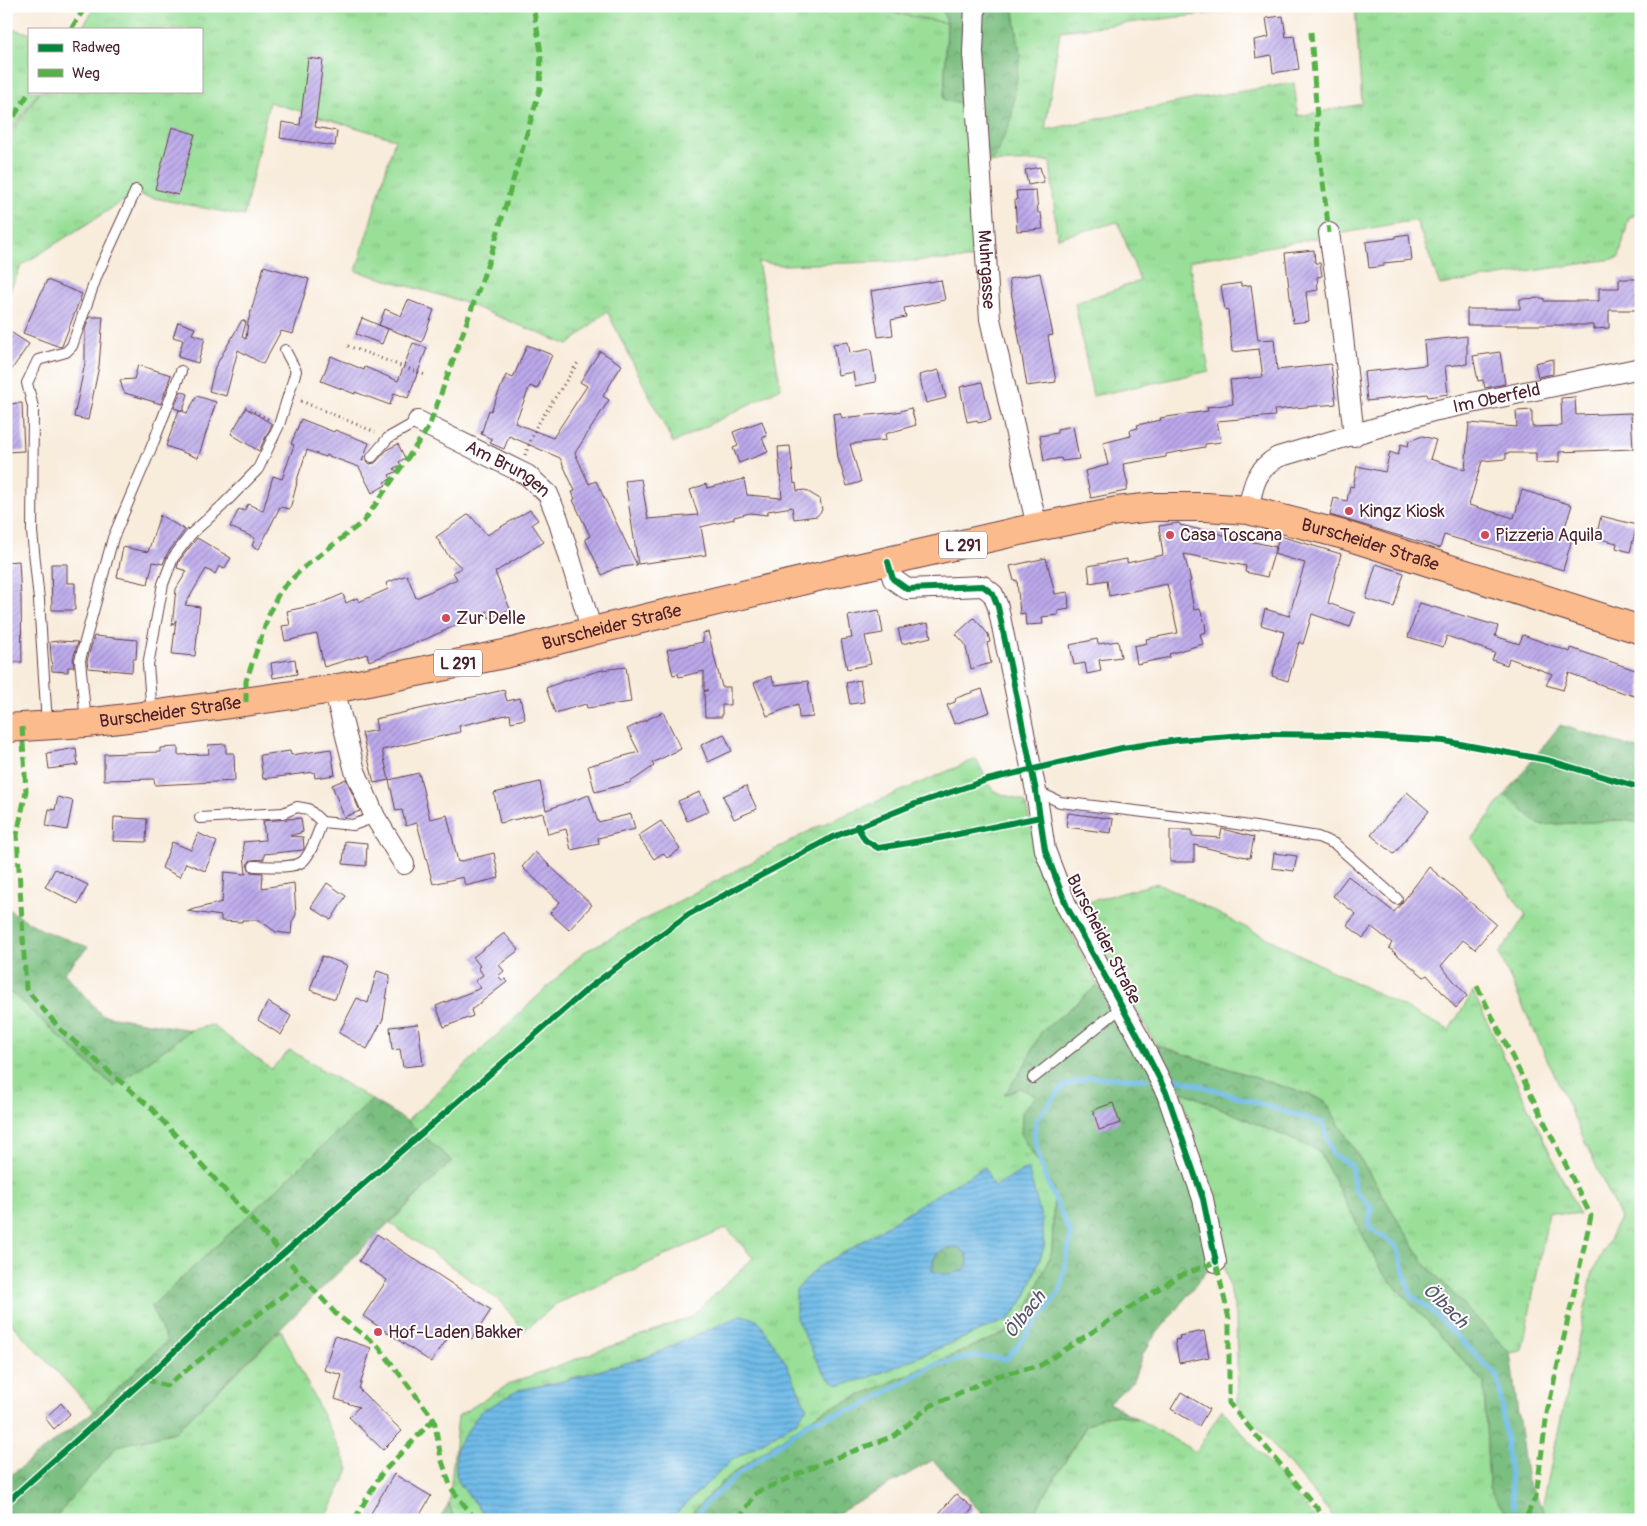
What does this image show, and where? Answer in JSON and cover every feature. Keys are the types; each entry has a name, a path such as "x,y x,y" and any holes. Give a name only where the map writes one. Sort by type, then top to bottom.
{"main road":[{"name":"Burscheider Straße","path":"6,728 86,723 152,716 334,688 509,653 592,631 1037,527 1117,511 1153,507 1206,507 1248,510 1344,535 1641,630"}],"street":[{"name":"Muhrgasse","path":"975,6 973,52 990,318 1037,527"},
{"path":"1329,233 1339,301 1354,436"},
{"name":"Im Oberfeld","path":"1248,510 1257,476 1265,464 1278,457 1433,411 1641,368"},
{"name":"Am Brungen","path":"418,421 527,475 548,494 558,518 592,631"},
{"name":"Burscheider Straße","path":"888,562 893,579 907,589 983,586 993,594 998,607 1036,791 1045,850 1067,907 1167,1094 1203,1199 1216,1262"},
{"path":"334,688 355,771 375,817 404,864"}],"lane":[{"path":"47,725 32,532 33,407 27,383 38,360 66,352 72,346 97,275 136,190"},
{"path":"152,716 148,665 163,584 173,558 191,534 258,469 278,425 296,371 285,350"},
{"path":"86,723 80,660 113,538 152,446 181,370"},
{"path":"372,457 388,438 418,421"},
{"path":"1036,791 1060,802 1211,820 1318,837 1336,844 1397,899"},
{"path":"200,818 283,813 297,807 308,810 322,822 353,825 375,817"},
{"path":"254,866 282,867 302,862 308,854 322,822"},
{"path":"1034,1078 1122,1007"}],"path":[{"path":"348,346 425,375"},
{"path":"519,471 536,427 580,361"},
{"path":"288,396 388,438"},
{"path":"245,406 278,425"}],"green space":[{"path":"96,6 859,6 947,23 944,99 1020,55 1014,11 1018,6 1273,6 1060,31 1045,130 1199,98 1294,83 1298,116 1362,104 1355,6 1624,6 1634,12 1641,13 1641,214 1629,217 1619,258 1440,285 1416,220 1189,261 1209,371 1093,396 1075,303 1140,281 1118,222 1057,238 1050,161 974,163 972,259 781,265 758,262 781,388 673,443 607,311 568,345 460,301 356,271 395,139 269,102 244,216 134,194 22,265 6,298 6,143 39,92 202,92 202,28 82,28"},
{"path":"859,6 941,6 947,23"},
{"path":"941,6 1018,6 1014,12 1020,55 1011,121 994,159 974,163 970,105 944,100 947,23"},
{"path":"6,28 28,33 28,92 38,92 6,139"},
{"path":"1560,725 1641,750 1641,823 1624,820 1540,825 1505,795"},
{"path":"976,759 993,791 1025,802 1059,910 1098,985 1041,1033 1023,1068 1005,1094 1020,1088 1036,1096 1021,1135 1054,1188 1052,1251 1021,1326 819,1413 729,1476 684,1520 669,1520 731,1461 796,1422 742,1315 647,1357 559,1382 519,1390 460,1484 489,1520 454,1520 449,1503 458,1416 511,1383 691,1317 753,1258 727,1228 556,1304 524,1331 500,1301 390,1223 452,1161 407,1121 584,952 817,827","holes":["985,1167 992,1187 1042,1221 1044,1247 1026,1296 1011,1318 866,1379 818,1267"]},
{"path":"1505,795 1540,825 1624,820 1641,823 1641,1520 1550,1520 1542,1507 1593,1271 1620,1218 1499,954 1526,915 1472,838"},
{"path":"1158,883 1449,1030 1473,992 1580,1215 1549,1212 1522,1351 1510,1353 1425,1264 1324,1100 1156,1045 1077,905"},
{"path":"6,908 44,931 88,947 64,973 102,1015 191,1030 114,1087 14,995 6,991"},
{"path":"1098,985 1158,1076 1215,1269 1207,1271 1150,1342 1148,1348 1143,1353 1133,1381 1109,1403 1138,1419 1118,1415 1103,1416 1086,1426 1030,1520 988,1520 933,1460 826,1520 684,1520 729,1476 819,1413 1021,1326 1052,1251 1054,1188 1021,1135 1022,1112 1036,1096 1020,1088 1004,1095 1023,1068 1041,1032"},
{"path":"6,991 14,995 114,1087 191,1030 212,1025 271,1069 290,1050 372,1100 151,1307 168,1341 94,1411 6,1318"},
{"path":"1156,1045 1324,1100 1425,1264 1510,1353 1527,1482 1550,1520 1510,1520 1489,1488 1484,1383 1382,1272 1319,1151 1181,1091"},
{"path":"1181,1091 1319,1151 1382,1272 1484,1383 1489,1488 1510,1520 1336,1520 1238,1403 1236,1315 1208,1194"},
{"path":"372,1100 407,1121 452,1161 175,1432 117,1446 53,1520 6,1520 6,1479 94,1411 167,1341 151,1307"},
{"path":"957,1247 967,1254 968,1263 965,1269 948,1274 940,1274 932,1270 936,1255"},
{"path":"281,1330 349,1469 325,1520 53,1520 117,1446 175,1432"},
{"path":"1222,1409 1317,1520 1030,1520 1086,1426 1103,1416 1118,1415 1138,1419 1196,1452"},
{"path":"449,1503 454,1520 439,1520"}],"water":[{"path":"985,1167 993,1187 1028,1168 1042,1221 1044,1247 1026,1296 1011,1318 866,1379 839,1385 828,1378 816,1359 796,1318 796,1290 818,1267 852,1248 922,1203","holes":["957,1247 967,1254 968,1263 965,1269 949,1274 941,1274 932,1270 936,1255 942,1251"]},
{"path":"742,1315 758,1320 786,1363 807,1408 796,1422 731,1461 669,1520 489,1520 460,1484 456,1475 456,1448 480,1412 519,1390 559,1382 647,1357"}],"building":[{"path":"1283,16 1286,37 1294,36 1299,69 1273,73 1271,55 1256,58 1254,40 1269,37 1266,18"},
{"path":"308,58 323,60 315,127 337,131 335,146 280,138 282,122 300,125"},
{"path":"172,127 195,134 178,195 155,189"},
{"path":"1040,167 1044,182 1028,185 1025,170"},
{"path":"1036,190 1038,213 1041,213 1043,229 1017,231 1016,191"},
{"path":"1409,234 1412,260 1384,263 1384,266 1369,268 1366,242 1396,238 1396,236"},
{"path":"1314,250 1315,263 1320,263 1322,276 1317,277 1318,290 1306,292 1309,321 1293,323 1285,253"},
{"path":"264,266 309,279 293,334 281,331 263,364 238,350 226,396 209,391 215,367 242,320 246,322 242,337 246,339 248,322"},
{"path":"1040,273 1053,335 1048,336 1056,382 1027,386 1009,279"},
{"path":"1619,279 1637,279 1637,310 1609,310 1609,328 1593,329 1593,325 1467,325 1467,309 1520,309 1520,299 1544,298 1544,301 1599,301 1599,288 1619,288"},
{"path":"47,280 82,294 60,347 23,333"},
{"path":"941,280 945,300 904,308 906,317 891,320 893,335 878,337 871,291"},
{"path":"1241,283 1241,286 1251,285 1258,340 1274,339 1277,370 1331,364 1336,404 1274,410 1275,416 1217,421 1221,442 1166,454 1166,457 1123,464 1128,485 1126,491 1091,498 1085,471 1108,465 1103,443 1131,436 1130,430 1138,428 1137,425 1161,420 1160,418 1208,411 1207,407 1233,404 1230,380 1263,377 1259,349 1232,352 1228,309 1225,310 1221,286"},
{"path":"408,300 434,310 422,342 379,325 385,309 401,316"},
{"path":"89,317 103,317 99,366 88,420 74,417 85,363 85,330"},
{"path":"362,318 388,329 382,344 356,334"},
{"path":"178,322 195,328 192,334 205,338 198,363 178,357 183,340 173,337"},
{"path":"6,329 29,344 6,378"},
{"path":"1467,336 1467,364 1445,366 1448,394 1428,397 1427,394 1367,401 1364,372 1426,365 1424,341"},
{"path":"848,342 850,353 871,349 876,382 855,386 853,372 838,375 833,344"},
{"path":"413,343 427,348 408,398 394,393 390,405 321,381 331,356 364,370 365,367 398,381"},
{"path":"527,345 552,355 537,389 530,386 515,423 553,438 587,386 580,382 600,351 622,365 603,396 609,400 575,453 589,484 596,481 637,565 615,568 602,575 585,539 590,536 573,500 575,499 572,492 575,491 560,458 509,436 504,449 490,443 492,439 481,434 489,410 491,411 506,375 513,378"},
{"path":"1500,352 1505,384 1485,388 1483,380 1478,381 1473,356"},
{"path":"1553,359 1553,374 1538,377 1535,363"},
{"path":"138,365 171,375 161,404 125,393 123,390 120,380 134,379"},
{"path":"939,370 946,398 926,403 919,375"},
{"path":"982,382 991,420 978,423 977,420 967,422 960,387"},
{"path":"181,391 188,394 183,411 174,408"},
{"path":"197,396 216,402 198,458 166,446 179,410 187,413"},
{"path":"1575,397 1576,415 1631,413 1633,449 1559,452 1559,462 1536,463 1536,453 1506,453 1506,459 1482,461 1469,505 1514,518 1522,490 1572,505 1562,536 1572,539 1563,570 1444,535 1440,548 1330,515 1334,498 1347,501 1350,486 1353,487 1357,466 1385,472 1390,452 1398,455 1401,444 1408,446 1409,441 1423,436 1436,440 1430,459 1465,470 1469,423 1517,427 1516,411 1532,410 1532,427 1562,426 1561,398"},
{"path":"22,403 24,451 6,452 6,404"},
{"path":"246,408 272,424 259,451 231,434"},
{"path":"911,408 916,425 885,434 886,440 850,444 861,482 847,486 838,458 833,414 840,413 842,418 897,412"},
{"path":"301,419 369,443 362,461 366,460 370,464 375,463 388,449 398,444 405,458 399,462 401,465 394,468 396,472 389,475 391,479 384,482 386,485 372,493 359,467 307,450 290,509 280,507 259,549 252,546 255,538 230,527 239,509 244,511 248,504 263,511 273,476 282,479 294,445 291,444"},
{"path":"762,421 767,436 762,438 768,452 739,463 733,448 738,446 733,432"},
{"path":"1073,426 1079,459 1062,461 1061,458 1044,461 1040,436 1057,433 1057,429"},
{"path":"790,446 794,484 796,483 797,491 805,490 820,499 822,510 817,516 794,519 792,507 768,511 767,515 750,513 734,517 734,519 701,527 706,555 638,564 625,481 641,479 648,519 698,515 690,490 706,484 707,488 744,479 747,495 782,498 778,447"},
{"path":"530,510 538,520 532,524 544,542 495,572 510,609 489,618 487,611 426,639 369,661 367,654 324,667 317,634 285,641 282,626 290,625 287,611 319,604 343,594 346,603 357,598 359,602 388,589 386,583 407,575 416,598 457,579 453,572 462,568 448,555 436,537 469,514 487,535"},
{"path":"160,515 185,530 167,554 163,564 153,562 148,584 117,577 123,547 148,552"},
{"path":"1601,516 1637,525 1630,552 1616,548 1617,543 1596,538"},
{"path":"1179,523 1180,525 1276,547 1267,577 1245,572 1246,566 1184,554 1191,581 1189,582 1194,610 1200,609 1205,624 1206,632 1200,634 1203,644 1169,654 1170,657 1137,664 1134,646 1147,643 1146,639 1178,633 1167,584 1109,596 1107,580 1090,583 1088,566 1127,559 1127,563 1163,555 1159,526"},
{"path":"1280,536 1341,554 1328,603 1355,613 1350,627 1312,614 1303,644 1299,642 1288,681 1272,676 1284,632 1261,625 1265,609 1289,616 1305,563 1274,554"},
{"path":"197,538 231,558 224,569 219,566 215,574 206,569 185,605 200,607 195,656 172,654 176,620 172,626 176,589 187,571 177,568 179,561"},
{"path":"1046,558 1055,594 1068,592 1069,609 1058,611 1058,615 1042,617 1043,624 1026,625 1025,613 1020,614 1017,580 1014,581 1010,566"},
{"path":"19,561 22,662 6,662 6,562"},
{"path":"51,564 67,564 67,583 75,583 75,610 52,610"},
{"path":"1376,564 1404,573 1394,607 1366,599"},
{"path":"1420,603 1498,626 1495,636 1519,644 1523,635 1570,652 1571,648 1641,672 1641,698 1569,673 1563,690 1546,685 1552,674 1509,658 1507,665 1492,660 1495,653 1447,636 1443,647 1408,637"},
{"path":"879,610 883,633 865,636 871,664 847,669 841,640 852,638 848,616"},
{"path":"974,618 988,634 990,642 987,643 991,663 971,669 965,644 956,634"},
{"path":"928,623 931,637 902,644 898,629"},
{"path":"708,632 722,687 730,687 730,705 722,705 722,717 705,717 704,692 708,690 704,691 704,671 679,677 678,674 673,675 667,650 703,642 703,633"},
{"path":"94,636 137,640 136,659 133,659 132,672 88,668 87,661"},
{"path":"1097,639 1098,644 1118,641 1121,657 1099,660 1101,671 1087,674 1085,663 1074,665 1070,645"},
{"path":"50,642 78,642 73,659 74,667 68,667 68,672 52,671"},
{"path":"295,659 297,674 273,678 271,663"},
{"path":"626,667 631,702 587,708 586,704 555,713 546,688 602,670"},
{"path":"771,676 775,685 808,681 813,717 799,718 798,704 767,716 754,683"},
{"path":"860,680 864,702 850,704 846,683"},
{"path":"982,689 990,712 954,724 947,705 955,702 956,698"},
{"path":"504,690 507,701 520,698 525,719 511,722 510,714 459,726 460,732 382,750 389,780 374,783 362,733 377,730 375,719"},
{"path":"663,712 681,749 652,763 654,766 629,783 595,792 588,766 639,752 627,729"},
{"path":"724,734 732,751 708,762 701,745"},
{"path":"226,744 226,753 234,753 235,781 155,785 154,779 104,780 104,754 160,752 160,748 178,747 178,755 209,754 208,745"},
{"path":"76,748 78,765 49,769 47,753"},
{"path":"331,749 335,775 315,778 314,772 263,779 260,755 290,751 291,755"},
{"path":"419,773 430,819 447,815 458,862 494,853 499,878 465,886 463,877 433,884 417,823 406,826 402,810 396,811 389,780"},
{"path":"346,779 360,811 344,817 332,785"},
{"path":"540,782 546,810 589,795 598,822 631,814 635,829 598,838 599,844 571,850 566,829 548,834 543,813 500,823 494,793"},
{"path":"746,786 757,809 734,819 723,796"},
{"path":"700,792 709,811 687,821 678,801"},
{"path":"1407,792 1429,811 1394,854 1371,835"},
{"path":"58,797 73,801 67,830 46,826 49,809 55,810"},
{"path":"1068,813 1113,819 1111,833 1066,827"},
{"path":"114,817 147,819 146,842 113,841"},
{"path":"301,818 303,832 290,836 303,837 303,850 264,854 264,859 251,860 247,865 251,872 263,873 262,888 294,883 296,915 292,922 291,934 276,932 259,920 242,920 242,922 221,921 221,916 187,911 222,902 224,872 246,874 243,842 265,840 263,821"},
{"path":"661,821 680,849 667,858 663,853 654,859 638,836"},
{"path":"1222,829 1254,837 1250,858 1194,845 1194,862 1170,862 1170,830 1192,830 1192,836 1220,838"},
{"path":"198,833 217,842 205,871 186,863 180,877 162,868 172,842 191,850"},
{"path":"345,841 367,843 366,866 343,864"},
{"path":"535,852 592,905 569,930 550,913 560,902 522,867"},
{"path":"1274,853 1297,856 1294,871 1272,868"},
{"path":"1429,867 1496,924 1475,949 1463,940 1441,966 1467,996 1456,1008 1427,975 1424,977 1389,948 1392,943 1372,927 1363,938 1347,925 1356,914 1333,896 1348,876 1394,912"},
{"path":"55,869 88,885 78,904 45,887"},
{"path":"327,883 346,896 331,920 311,907"},
{"path":"503,934 519,950 499,965 504,971 498,976 507,982 471,1010 473,1016 444,1027 436,1006 481,988 475,981 483,975 478,967 480,966 473,957"},
{"path":"322,956 347,965 335,999 310,990"},
{"path":"377,971 390,975 383,1019 367,1049 339,1033 357,998 368,1003"},
{"path":"268,1002 291,1016 281,1035 258,1020"},
{"path":"418,1024 423,1065 403,1067 400,1049 392,1050 390,1027"},
{"path":"1113,1103 1120,1123 1099,1130 1093,1110"},
{"path":"377,1234 491,1310 472,1339 455,1328 431,1362 363,1316 387,1280 359,1261"},
{"path":"1204,1331 1209,1357 1179,1363 1175,1340 1180,1339 1179,1336"},
{"path":"335,1336 371,1348 359,1389 402,1431 383,1450 349,1417 359,1407 335,1399 342,1375 324,1370"},
{"path":"1181,1392 1209,1409 1199,1426 1171,1409"},
{"path":"61,1403 70,1414 54,1429 45,1418"},
{"path":"394,1474 431,1496 417,1520 367,1520"},
{"path":"956,1494 973,1508 964,1520 933,1520"}],"waterway":[{"name":"Ölbach","path":"1169,1076 1323,1123 1332,1154 1351,1165 1355,1190 1371,1207 1369,1227 1397,1246 1411,1295 1431,1310 1498,1377 1514,1507"},
{"name":"Ölbach","path":"695,1520 704,1505 740,1473 811,1421 861,1407 934,1365 976,1356 1007,1359 1060,1292 1071,1235 1043,1172 1034,1138 1036,1120 1064,1086 1091,1077 1147,1079"}],"marked path":[{"path":"72,28 86,6"},
{"path":"246,702 246,681 271,609 280,591 303,568 364,521 429,427 491,255 540,89 541,52 533,6"},
{"path":"1311,32 1319,148 1329,233"},
{"path":"6,129 29,92"},
{"path":"22,727 26,791 17,835 26,989 61,1030 151,1108 336,1314 378,1346 434,1419 441,1458 451,1488 476,1520"},
{"path":"1477,986 1591,1216 1547,1413 1536,1496 1525,1520"},
{"path":"738,1520 756,1493 824,1462 894,1436 930,1406 997,1376 1041,1365 1177,1277 1216,1262 1229,1319 1229,1403 1327,1520"},
{"path":"145,1379 166,1386 304,1279"},
{"path":"354,1520 382,1473 434,1419"}],"cycle path":[{"path":"888,562 893,579 907,589 983,586 993,594 998,607 1036,791 1045,850 1067,907 1139,1038 1167,1094 1203,1199 1216,1262"},
{"path":"6,1503 155,1370 207,1320 590,987 689,914 831,838 915,804 987,780 1122,748 1178,740 1258,734 1345,735 1444,741 1547,760 1641,788"},
{"path":"857,826 865,840 878,848 939,838 1040,817"}],"place":[{"name":"Kingz Kiosk","path":"1349,511"},
{"name":"Casa Toscana","path":"1170,535"},
{"name":"Pizzeria Aquila","path":"1485,535"},
{"name":"Zur Delle","path":"446,618"},
{"name":"Hof-Laden Bakker","path":"378,1332"}]}
